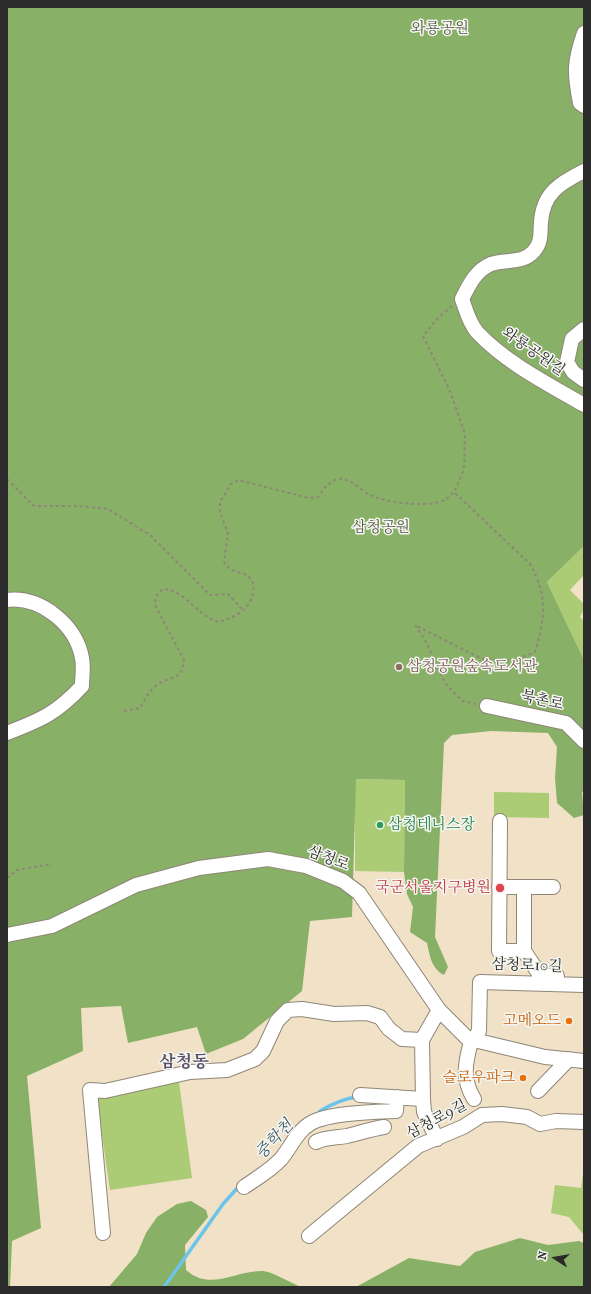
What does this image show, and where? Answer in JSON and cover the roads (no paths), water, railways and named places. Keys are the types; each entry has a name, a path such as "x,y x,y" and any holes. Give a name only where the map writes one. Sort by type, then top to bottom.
{"street":[{"path":"584,33 577,54 574,76 580,103 584,106"},
{"name":"와룡공원길","path":"584,171 562,183 547,196 541,222 541,240 534,251 525,259 491,264 470,281 462,299 469,318 477,332 504,356 584,405"},
{"path":"584,329 572,339 567,362 573,372 584,380"},
{"path":"7,600 17,599 30,601 59,617 69,628 82,658 82,686 68,702 42,720 7,733"},
{"name":"북촌로","path":"487,706 566,723 584,741"},
{"path":"500,821 498,951 524,951"},
{"name":"삼청로","path":"7,935 52,926 136,885 199,868 268,859 306,866 344,881 359,893 439,1010 472,1041"},
{"path":"499,887 553,887"},
{"path":"524,887 524,951 540,975 584,976"},
{"name":"삼청로10길","path":"472,1041 478,1031 480,982 584,985"},
{"path":"103,1233 90,1090 106,1091 190,1072 227,1070 255,1059 263,1051 278,1021 288,1010 302,1009 334,1014 367,1013 380,1017 389,1029 402,1039 422,1040"},
{"path":"437,1139 424,1112 422,1040 439,1010"},
{"path":"474,1099 469,1091 464,1067 472,1041 545,1057 584,1061"},
{"path":"538,1091 569,1060"},
{"path":"360,1095 423,1099"},
{"path":"244,1187 272,1168 281,1159 296,1136 310,1124 320,1120 357,1114 396,1111 397,1098"},
{"name":"삼청로9길","path":"309,1236 418,1146 463,1127 482,1115 502,1114 527,1117 540,1124 556,1121 584,1122"},
{"path":"316,1142 323,1139 346,1136 384,1127"}],"waterway":[{"name":"중학천","path":"320,1116 320,1111 329,1106 343,1100 358,1097"},
{"name":"중학천","path":"164,1287 223,1204 240,1185"}],"place":[{"name":"삼청공원숲속도서관","path":"399,667"},
{"name":"삼청테니스장","path":"380,825"},
{"name":"국군서울지구병원","path":"500,888"},
{"name":"고메오드","path":"569,1021"},
{"name":"슬로우파크","path":"523,1078"}],"district":[{"name":"삼청동","path":"184,1063"}],"park label":[{"name":"와룡공원","path":"440,29"},
{"name":"삼청공원","path":"381,528"}]}
